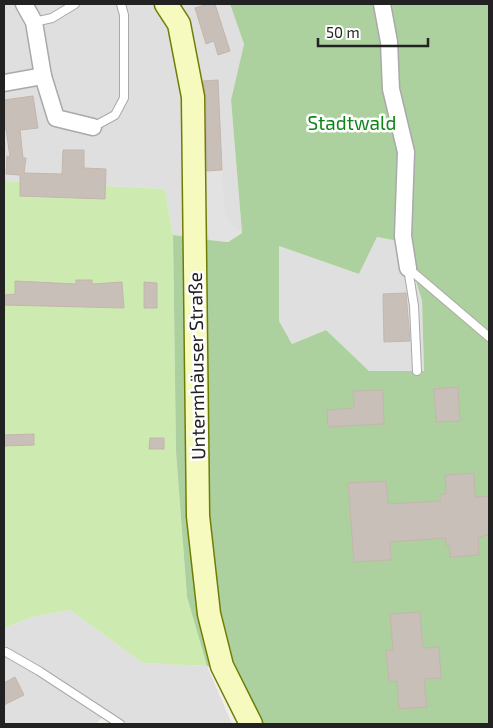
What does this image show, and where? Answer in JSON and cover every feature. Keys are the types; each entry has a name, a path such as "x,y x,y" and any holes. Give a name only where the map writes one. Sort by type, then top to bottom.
{"main road":[{"name":"Untermhäuser Straße","path":"166,4 179,24 193,97 198,516 209,614 222,666 251,724"}],"street":[{"path":"24,4 34,22 43,76 56,118 93,127"},
{"path":"382,4 389,42 391,89 406,152 403,236 408,268"},
{"path":"4,82 43,76"}],"lane":[{"path":"34,22 52,18 75,4"},
{"path":"93,127 115,115 124,98 124,15 121,4"},
{"path":"408,268 489,337"},
{"path":"408,268 414,306 417,371"},
{"path":"6,652 39,671 120,724"}],"shaded area":[{"path":"4,4 230,4 244,44 231,100 242,233 228,242 173,235 165,189 4,181"},
{"path":"222,170 225,212 231,223 242,233 228,242 209,240 204,171"},
{"path":"377,237 409,243 414,274 422,301 424,371 369,371 326,330 292,344 279,321 279,246 359,274"},
{"path":"70,610 143,663 207,666 232,724 127,724 108,711 96,724 4,724 4,628 32,617"}],"green space":[{"name":"Stadtwald","path":"230,4 489,4 489,724 263,724 239,681 207,666 187,597 176,452 173,235 228,242 242,233 231,100 244,44","holes":["377,237 409,243 414,274 422,301 424,371 369,371 326,330 292,344 279,321 279,246 359,274"]},
{"path":"4,181 165,189 173,235 176,452 187,597 207,666 143,663 70,610 32,617 4,628"}],"building":[{"path":"215,4 230,51 218,55 214,41 206,44 195,8"},
{"path":"218,80 222,170 207,171 206,97 203,81"},
{"path":"33,96 38,128 20,130 23,158 26,158 24,173 62,174 63,150 84,150 84,168 106,169 105,199 20,196 20,175 6,174 7,156 10,157 6,129 4,129 4,100"},
{"path":"76,280 92,280 92,284 122,282 124,308 4,305 4,295 15,294 15,281 76,284"},
{"path":"144,282 157,283 157,308 144,308"},
{"path":"406,293 410,341 384,342 383,294"},
{"path":"458,387 460,421 436,422 434,389"},
{"path":"383,390 384,424 328,427 327,410 354,408 353,391"},
{"path":"34,434 34,445 4,446 4,435"},
{"path":"150,438 164,438 164,449 149,449"},
{"path":"474,473 475,497 489,496 489,534 478,538 479,555 450,557 449,545 446,546 446,538 390,542 391,560 354,562 348,483 386,481 388,504 440,501 440,494 446,494 445,475"},
{"path":"420,612 423,648 439,647 441,678 424,679 427,707 399,709 397,681 389,682 386,650 393,650 390,614"},
{"path":"15,677 24,695 4,705 4,683"}]}
